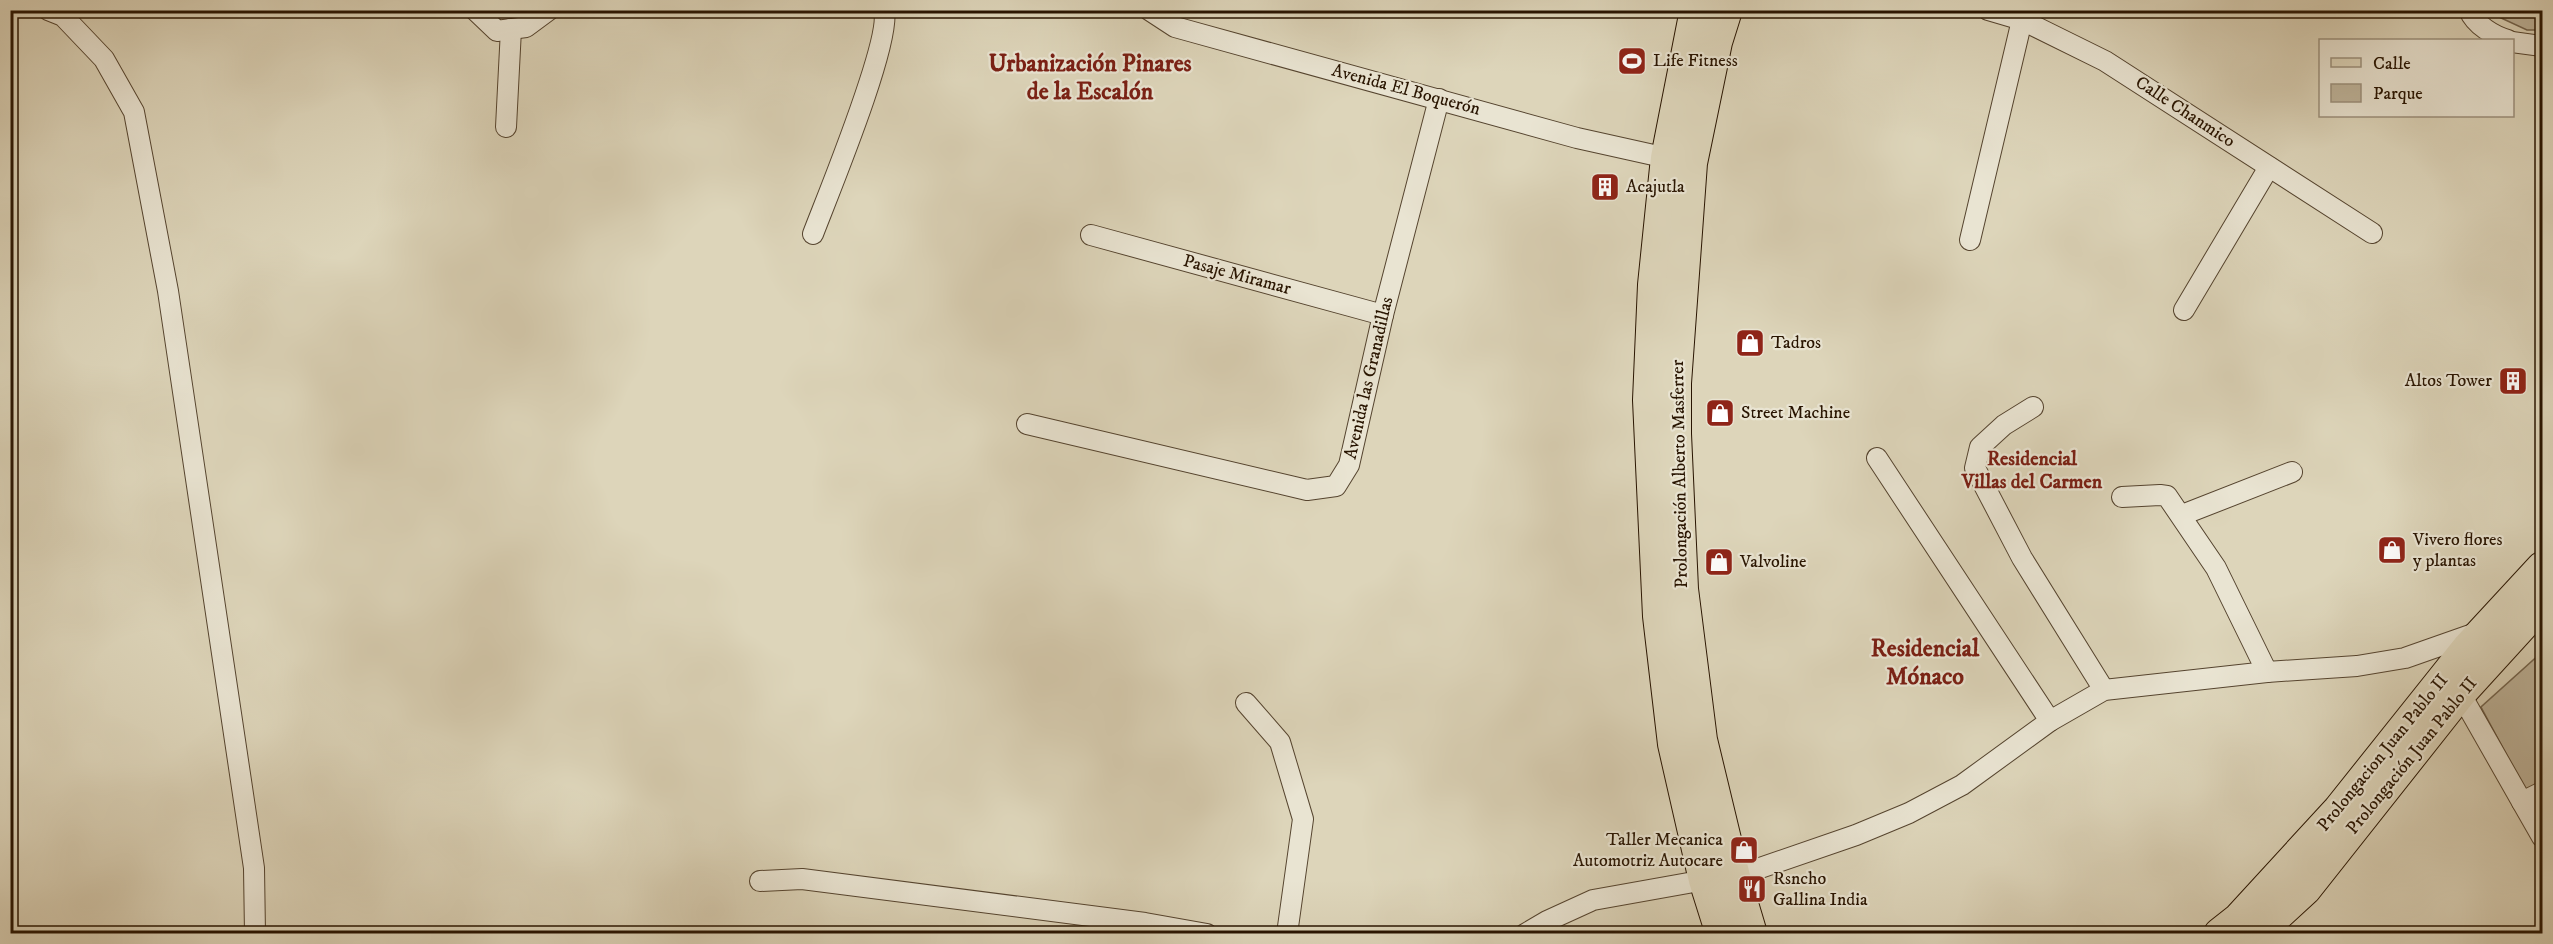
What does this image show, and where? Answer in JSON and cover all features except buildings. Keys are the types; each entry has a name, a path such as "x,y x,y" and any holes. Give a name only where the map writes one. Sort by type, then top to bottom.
{"main road":[{"name":"Prolongación Alberto Masferrer","path":"1696,10 1667,158 1654,285 1649,400 1659,616 1674,744 1719,878 1751,933"},
{"name":"Prolongación Alberto Masferrer","path":"1722,933 1719,878 1682,589 1675,383 1691,163 1716,42 1726,10"},
{"name":"Prolongacion Juan Pablo II","path":"2220,933 2239,919 2339,810 2484,630 2542,568"},
{"name":"Prolongación Juan Pablo II","path":"2256,933 2305,889 2460,693 2542,603"}],"street":[{"path":"48,10 63,16 104,59 134,112 168,291 251,844 254,868 255,933"},
{"path":"475,10 497,31 526,27 549,10"},
{"path":"813,234 880,45 884,10"},
{"name":"Avenida El Boquerón","path":"1149,10 1175,27 1577,138 1667,158"},
{"name":"Calle Chanmico","path":"1988,10 2022,20 2105,61 2372,233"},
{"path":"2469,10 2472,18 2497,37 2504,39"},
{"path":"1971,240 2022,20"},
{"path":"506,127 511,29"},
{"path":"2514,42 2542,46"},
{"name":"Avenida las Granadillas","path":"1027,424 1307,490 1336,486 1349,465 1383,315 1439,99"},
{"path":"2184,310 2269,167"},
{"name":"Pasaje Miramar","path":"1090,235 1383,315"},
{"path":"2033,407 2004,425 1980,447 1975,468 2022,558 2104,690"},
{"path":"1877,459 2050,721"},
{"path":"2181,515 2292,472"},
{"path":"2122,497 2167,496 2216,568 2267,672"},
{"path":"1525,933 1593,900 1719,878 1856,835 1909,813 1962,785 2050,721 2104,690 2267,672 2357,666 2405,658 2484,630"},
{"path":"2460,693 2542,837"},
{"path":"1246,703 1280,742 1303,819 1287,933"},
{"path":"2522,802 2542,792"},
{"path":"760,881 802,879 1044,909 1207,933"}],"green space":[{"path":"2486,11 2542,11 2542,30 2527,30"},
{"path":"2542,652 2542,821 2481,707"}],"place":[{"name":"Life Fitness","path":"1632,61"},
{"name":"Acajutla","path":"1605,187"},
{"name":"Tadros","path":"1750,343"},
{"name":"Altos Tower","path":"2513,381"},
{"name":"Street Machine","path":"1720,413"},
{"name":"Vivero flores y plantas","path":"2392,550"},
{"name":"Valvoline","path":"1719,562"},
{"name":"Taller Mecanica Automotriz Autocare","path":"1744,850"},
{"name":"Rsncho Gallina India","path":"1752,889"}],"district":[{"name":"Urbanización Pinares de la Escalón","path":"1090,78"},
{"name":"Residencial Villas del Carmen","path":"2032,470"},
{"name":"Residencial Mónaco","path":"1925,663"}]}
